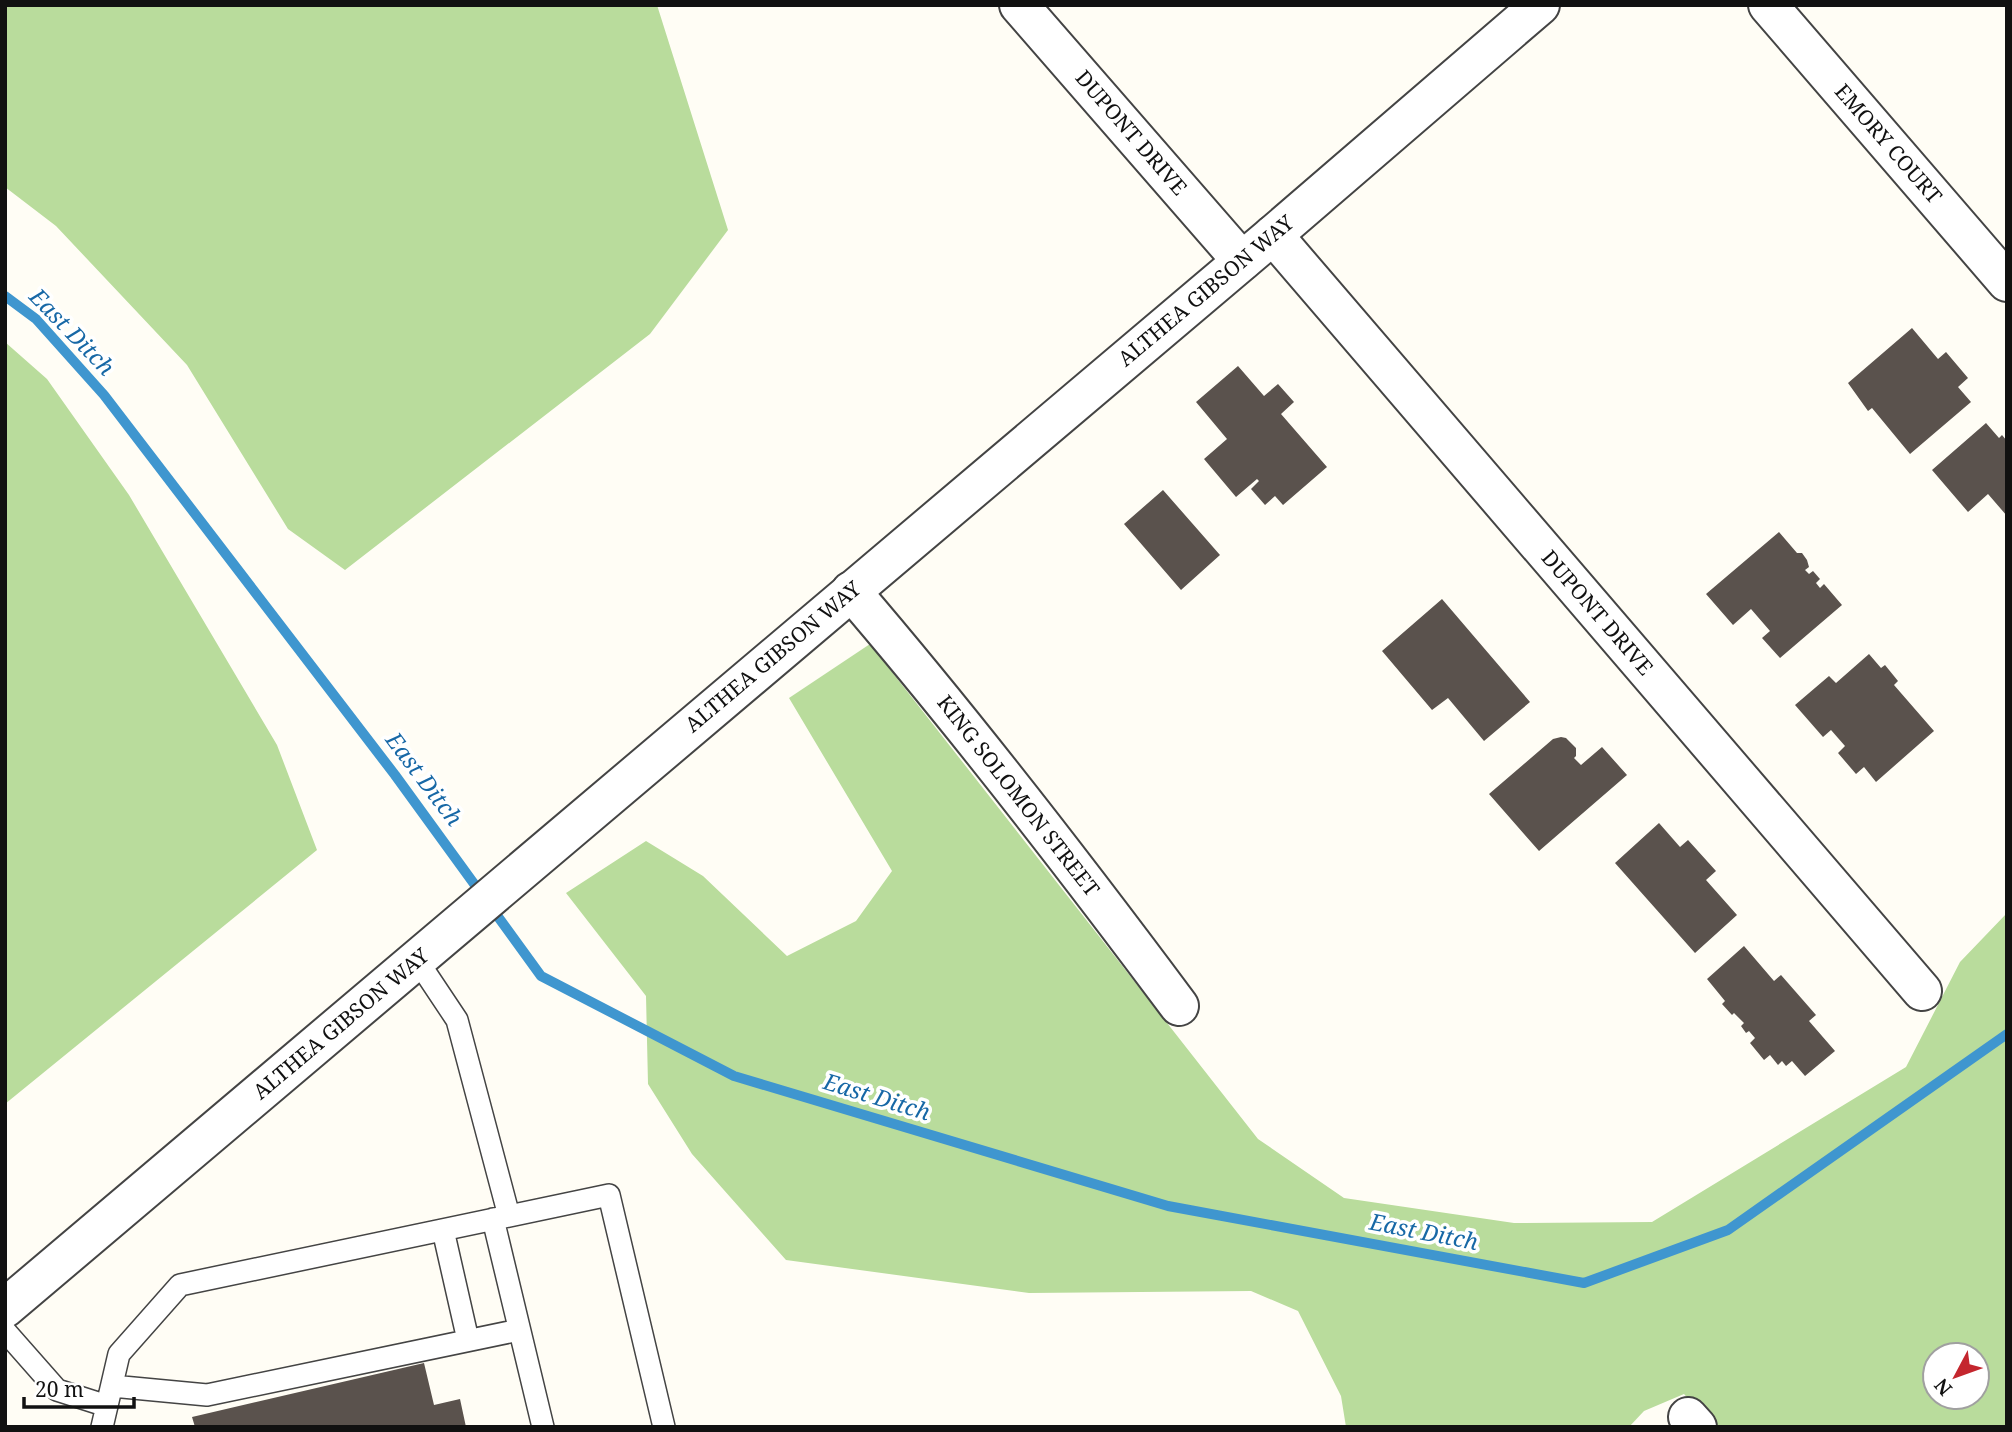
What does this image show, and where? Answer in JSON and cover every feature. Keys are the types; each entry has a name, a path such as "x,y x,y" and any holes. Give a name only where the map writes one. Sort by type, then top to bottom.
{"street":[{"name":"DUPONT DRIVE","path":"1020,5 1242,261"},
{"name":"ALTHEA GIBSON WAY","path":"5,1308 1273,235 1540,5"},
{"name":"EMORY COURT","path":"1768,5 2007,282"},
{"name":"DUPONT DRIVE","path":"1273,235 1922,991"},
{"name":"KING SOLOMON STREET","path":"851,591 1073,864 1180,1006"}],"lane":[{"path":"417,960 457,1020 501,1218 519,1329 543,1427"},
{"path":"102,1427 119,1354 180,1285 609,1195 664,1427"},
{"path":"443,1230 468,1340"},
{"path":"5,1331 57,1390 109,1396 206,1395 519,1329"}],"green space":[{"path":"5,5 657,5 728,230 650,334 345,570 288,529 187,365 56,226 5,187"},
{"path":"5,342 47,379 129,495 277,745 317,850 5,1104"},
{"path":"870,644 1258,1139 1344,1198 1514,1223 1652,1222 1906,1067 1960,962 2007,913 2007,1427 1713,1427 1684,1394 1644,1411 1629,1427 1346,1427 1341,1396 1298,1311 1251,1291 1029,1293 786,1260 692,1154 648,1084 646,996 566,893 646,841 703,876 787,956 856,921 892,871 789,698"}],"building":[{"path":"1912,328 1938,359 1946,352 1968,378 1958,387 1971,402 1910,454 1872,408 1868,411 1848,383"},
{"path":"1238,366 1264,396 1278,384 1294,402 1281,414 1327,467 1283,505 1275,496 1265,505 1251,489 1259,481 1257,479 1236,497 1204,459 1227,439 1196,402"},
{"path":"1986,423 1999,438 2002,435 2007,441 2007,516 1988,494 1968,512 1932,470"},
{"path":"1163,490 1220,555 1181,590 1124,524"},
{"path":"1779,532 1797,553 1802,553 1809,567 1805,570 1809,574 1813,571 1820,579 1816,583 1820,588 1824,584 1842,605 1780,658 1762,638 1770,631 1751,609 1733,625 1706,594"},
{"path":"1442,599 1530,702 1484,741 1448,698 1432,710 1382,651"},
{"path":"1869,654 1881,668 1885,665 1898,681 1894,685 1934,731 1876,782 1864,767 1856,774 1838,753 1845,746 1831,730 1823,737 1795,705 1829,676 1836,683"},
{"path":"1566,738 1576,748 1574,758 1581,765 1602,747 1627,775 1539,851 1489,794 1553,739"},
{"path":"1659,823 1680,847 1688,840 1716,871 1706,880 1737,915 1695,953 1615,863"},
{"path":"1744,946 1774,981 1781,975 1816,1015 1809,1021 1835,1051 1805,1076 1792,1061 1786,1066 1782,1061 1778,1065 1770,1055 1764,1060 1750,1043 1755,1038 1749,1031 1746,1033 1741,1026 1744,1023 1722,1004 1725,1001 1707,979"},
{"path":"424,1363 434,1405 460,1399 466,1427 195,1427 192,1417"}],"waterway":[{"name":"East Ditch","path":"5,296 36,319 104,395 395,775 541,976 734,1076 1168,1206 1584,1283 1728,1230 2007,1034"}]}
